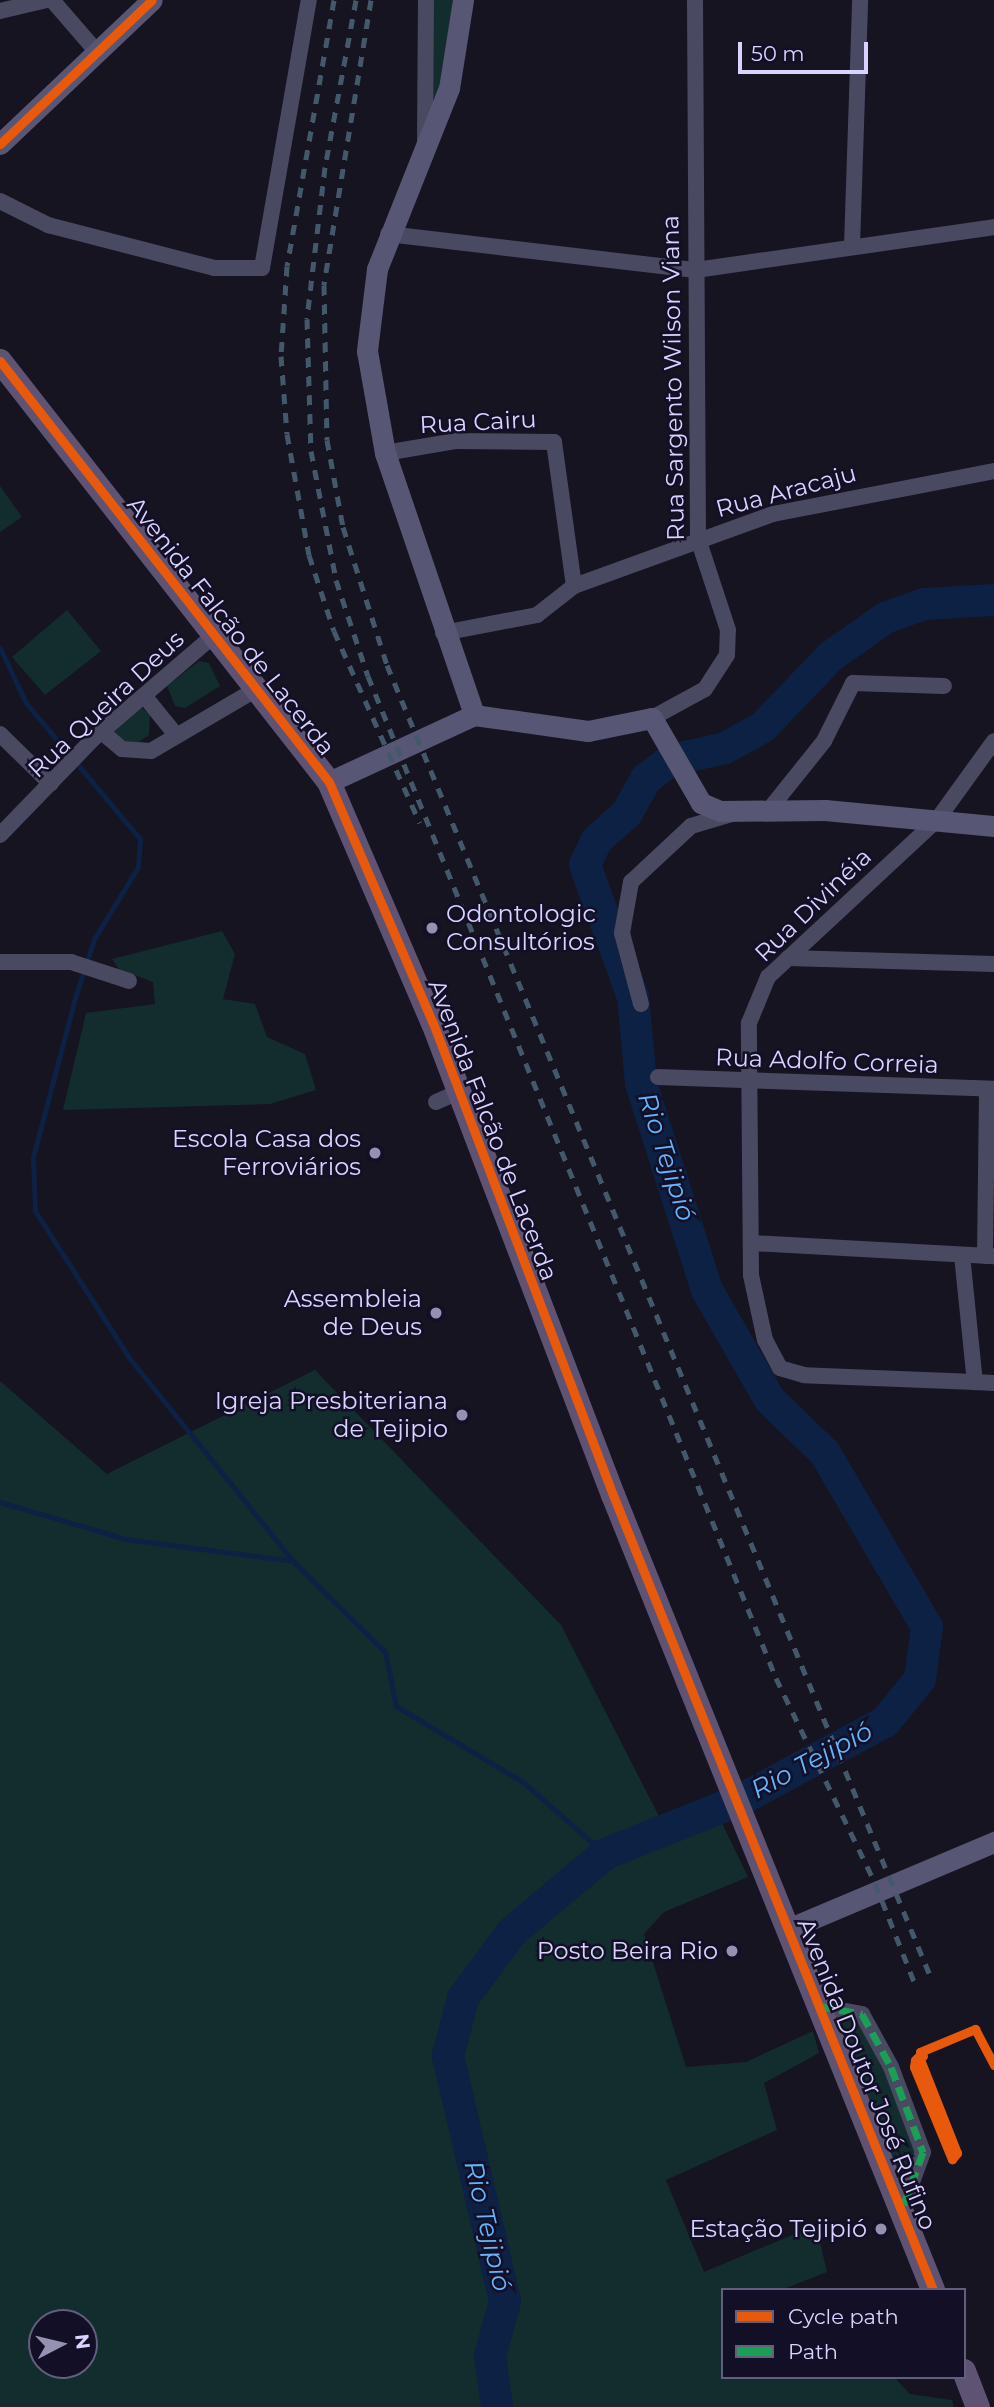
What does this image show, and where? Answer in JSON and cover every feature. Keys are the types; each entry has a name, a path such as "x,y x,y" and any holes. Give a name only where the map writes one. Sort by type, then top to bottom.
{"main road":[{"name":"Avenida Falcão de Lacerda","path":"0,361 329,782 447,1097 764,1872"},
{"name":"Avenida Doutor José Rufino","path":"764,1872 932,2288"},
{"path":"966,2376 978,2407"}],"street":[{"path":"0,11 46,0"},
{"path":"52,0 97,52"},
{"path":"0,144 152,0"},
{"path":"0,201 48,225 214,268 261,268 309,0"},
{"path":"425,148 426,0"},
{"path":"329,782 474,715 456,672 386,453 367,328 388,234 449,88 463,0"},
{"name":"Rua Sargento Wilson Viana","path":"474,715 618,729 652,718 705,689 727,655 728,630 698,539 695,0"},
{"path":"852,246 860,0"},
{"path":"388,234 696,270 994,227"},
{"name":"Rua Cairu","path":"386,453 455,441 554,442 575,586"},
{"name":"Rua Aracaju","path":"443,633 537,615 575,586 698,539 811,504 994,471"},
{"name":"Rua Queira Deus","path":"0,835 98,736 146,698 214,636"},
{"path":"768,811 824,741 853,683 944,686"},
{"path":"98,736 136,754 176,735 255,690"},
{"path":"146,698 176,735"},
{"path":"652,718 668,755 701,803 734,813"},
{"path":"0,734 51,783"},
{"name":"Rua Divinéia","path":"975,1381 804,1375 780,1368 754,1301 749,1082 753,1005 788,958 937,820 994,741"},
{"path":"641,1004 622,933 632,882 691,826 734,813 768,811 937,820 994,826"},
{"path":"788,958 994,964"},
{"path":"0,962 80,964 100,974 129,981"},
{"name":"Rua Adolfo Correia","path":"658,1077 990,1089"},
{"path":"751,1243 989,1256 990,1089"},
{"path":"962,1255 975,1381 994,1383"},
{"path":"788,1929 994,1842"},
{"path":"819,2006 868,2019 891,2067 923,2152 902,2210"}],"green space":[{"path":"429,0 454,0 438,93 430,103"},
{"path":"0,486 22,517 0,532"},
{"path":"67,610 101,651 45,695 12,657"},
{"path":"199,661 209,663 220,686 185,708 175,706 167,686"},
{"path":"141,707 150,715 149,735 137,743 119,740 113,730"},
{"path":"222,931 235,954 223,999 255,1004 267,1037 305,1054 316,1090 270,1104 63,1110 86,1013 155,1004 153,982 119,969 112,959"},
{"path":"315,1370 561,1625 663,1824 722,1823 748,1877 664,1912 644,1934 686,2067 746,2062 813,2031 819,2053 764,2083 777,2130 666,2180 704,2272 816,2225 827,2272 786,2288 721,2288 721,2379 896,2379 910,2394 952,2400 954,2407 0,2407 0,1381 107,1474"},
{"path":"837,2009 857,2013 923,2153 904,2194 863,2109 859,2069"}],"waterway":[{"name":"Rio Tejipió","path":"497,2407 490,2356 505,2301 448,2056 463,1998 512,1932 605,1854 740,1800 885,1722 920,1679 927,1627 825,1453 770,1400 707,1290 641,1083 633,997 585,865 596,841 627,813 646,779 671,760 725,748 763,727 831,656 885,618 924,604 994,600"},
{"path":"0,648 26,703 140,839 138,867 94,939 75,998 33,1157 35,1211 130,1359 293,1561 385,1652 396,1706 523,1782 605,1854"},
{"path":"0,1502 126,1539 293,1561"}],"railway":[{"path":"334,0 287,266 281,356 287,434 309,555 334,631 420,823"},
{"path":"356,0 325,167 307,319 311,451 336,580 368,676 776,1678 875,1883 915,1984"},
{"path":"371,0 324,285 327,440 343,527 387,665 931,1978"}],"marked path":[{"path":"819,2006 862,2014 891,2067 923,2152 902,2210"}],"cycle path":[{"path":"0,144 152,0"},
{"path":"0,361 329,782 433,1023 613,1495 932,2288"},
{"path":"923,2056 917,2058 915,2060 914,2067 952,2159 957,2153 920,2059 920,2052 975,2029 994,2065"}],"place":[{"name":"Odontologic Consultórios","path":"432,928"},
{"name":"Escola Casa dos Ferroviários","path":"375,1153"},
{"name":"Assembleia de Deus","path":"436,1313"},
{"name":"Igreja Presbiteriana de Tejipio","path":"462,1415"},
{"name":"Posto Beira Rio","path":"732,1951"},
{"name":"Estação Tejipió","path":"881,2229"}]}
